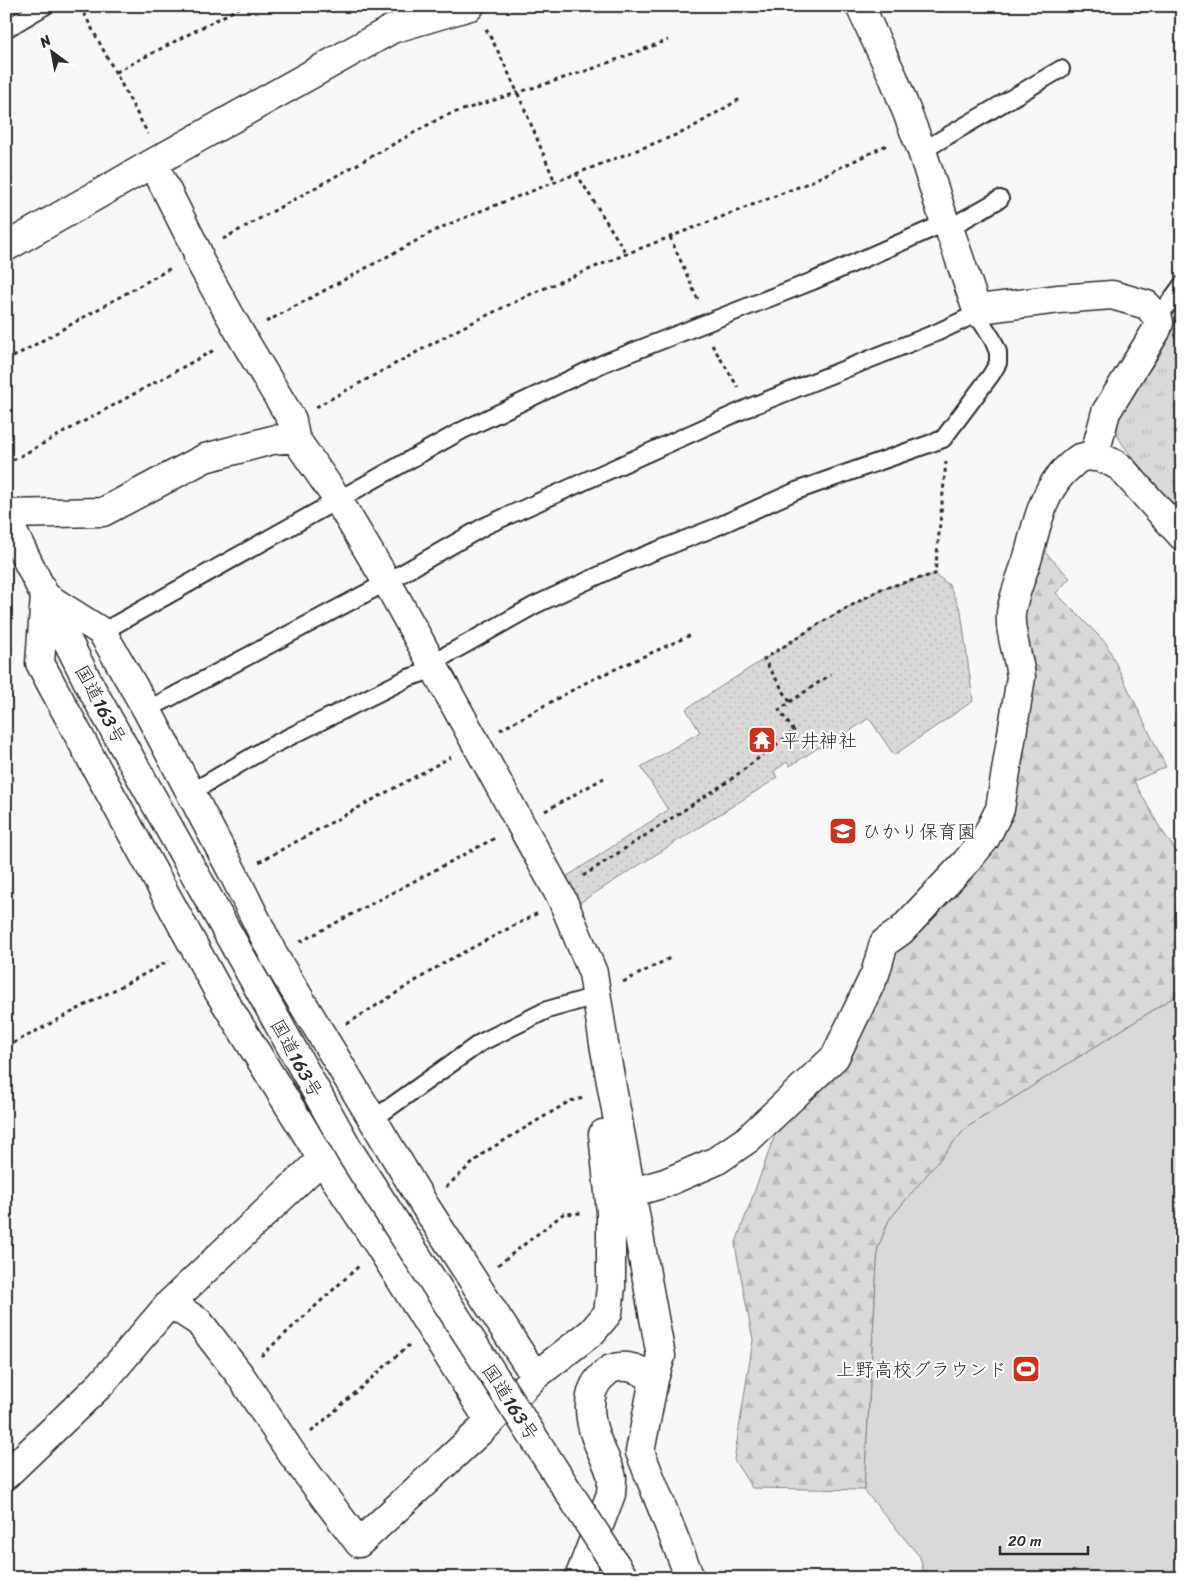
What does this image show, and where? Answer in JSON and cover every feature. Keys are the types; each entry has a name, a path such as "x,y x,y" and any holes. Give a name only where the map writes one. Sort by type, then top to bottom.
{"main road":[{"path":"860,6 894,79 918,141 978,313 995,306 1112,294 1147,306 1158,318 1159,323 1156,331 1106,412 1094,457"},
{"path":"6,248 392,30 476,14"},
{"path":"157,161 198,253 198,258 293,429 387,582 434,666 559,892 594,973 596,996 630,1193 661,1356 654,1379 640,1452 690,1578"},
{"path":"6,516 103,512 205,458 272,440 293,429"},
{"path":"630,1193 665,1183 716,1160 748,1139 835,1057 875,974 884,943 901,931 985,839 1000,809 1021,677 1019,657 1012,631 1011,612 1041,512 1050,490 1060,474 1080,458 1094,457 1109,461 1120,467 1182,536"},
{"name":"国道163号","path":"6,516 91,688 350,1152 624,1578"},
{"path":"490,1422 380,1247 322,1159 220,994 40,662 45,596 102,632 147,710 234,875 274,956 425,1206 535,1376"},
{"path":"170,1303 199,1322 240,1375 290,1450 358,1543 490,1422 535,1376 592,1332 608,1314 611,1287 611,1212 599,1095 592,1048 604,1044"},
{"path":"6,1475 101,1384 170,1303 322,1159"},
{"path":"579,1578 611,1494 612,1479 608,1464 596,1437 591,1416 590,1396 596,1381 610,1369 627,1367 640,1369 654,1379"}],"lane":[{"path":"6,28 45,6"},
{"path":"918,141 1061,69"},
{"path":"102,632 461,431 604,363 813,281 947,225 1000,199"},
{"path":"1158,318 1182,285"},
{"path":"147,710 387,582 485,526 750,407 938,332 978,313 994,340 998,352 998,362 991,375 943,439 796,490 714,528 630,561 535,605 434,666 265,749 190,793"},
{"path":"372,1120 480,1043 547,1010 596,996"}],"path":[{"path":"80,6 116,72 157,161"},
{"path":"116,72 243,6"},
{"path":"476,14 496,46 555,182"},
{"path":"6,361 444,116 592,69 668,40"},
{"path":"6,464 440,228 686,131 740,99"},
{"path":"293,429 461,328 531,294 626,254 918,141"},
{"path":"576,173 626,254"},
{"path":"670,237 704,324 750,407"},
{"path":"790,702 764,659 822,622 881,590 935,574 948,446 943,439"},
{"path":"323,1039 448,961 545,909 559,892 730,780 794,731 779,710 831,674"},
{"path":"274,956 480,845 521,825 604,778"},
{"path":"6,1047 195,948"},
{"path":"596,996 670,958"},
{"path":"425,1206 485,1152 570,1101 599,1095"},
{"path":"475,1283 563,1214 611,1212"},
{"path":"240,1375 380,1247"},
{"path":"290,1450 429,1327"}],"green space":[{"path":"1182,308 1182,513 1126,449 1117,433 1121,415 1161,353"},
{"path":"1041,548 1070,578 1056,593 1106,643 1166,767 1134,781 1159,826 1182,860 1182,992 966,1128 889,1220 878,1248 864,1490 752,1488 734,1460 753,1340 735,1245 780,1121 890,950 992,849 1023,609"},
{"name":"平井神社","path":"935,574 949,585 961,611 973,701 894,755 869,718 826,747 818,748 790,766 787,762 774,771 777,778 576,905 563,879 668,810 641,767 700,732 686,709 822,622 881,589"},
{"name":"上野高校グラウンド","path":"1182,992 1182,1578 925,1578 920,1557 864,1490 878,1248 889,1220 966,1128"}],"place":[{"name":"平井神社","path":"762,740"},
{"name":"ひかり保育園","path":"843,831"},
{"name":"上野高校グラウンド","path":"1026,1369"}]}
